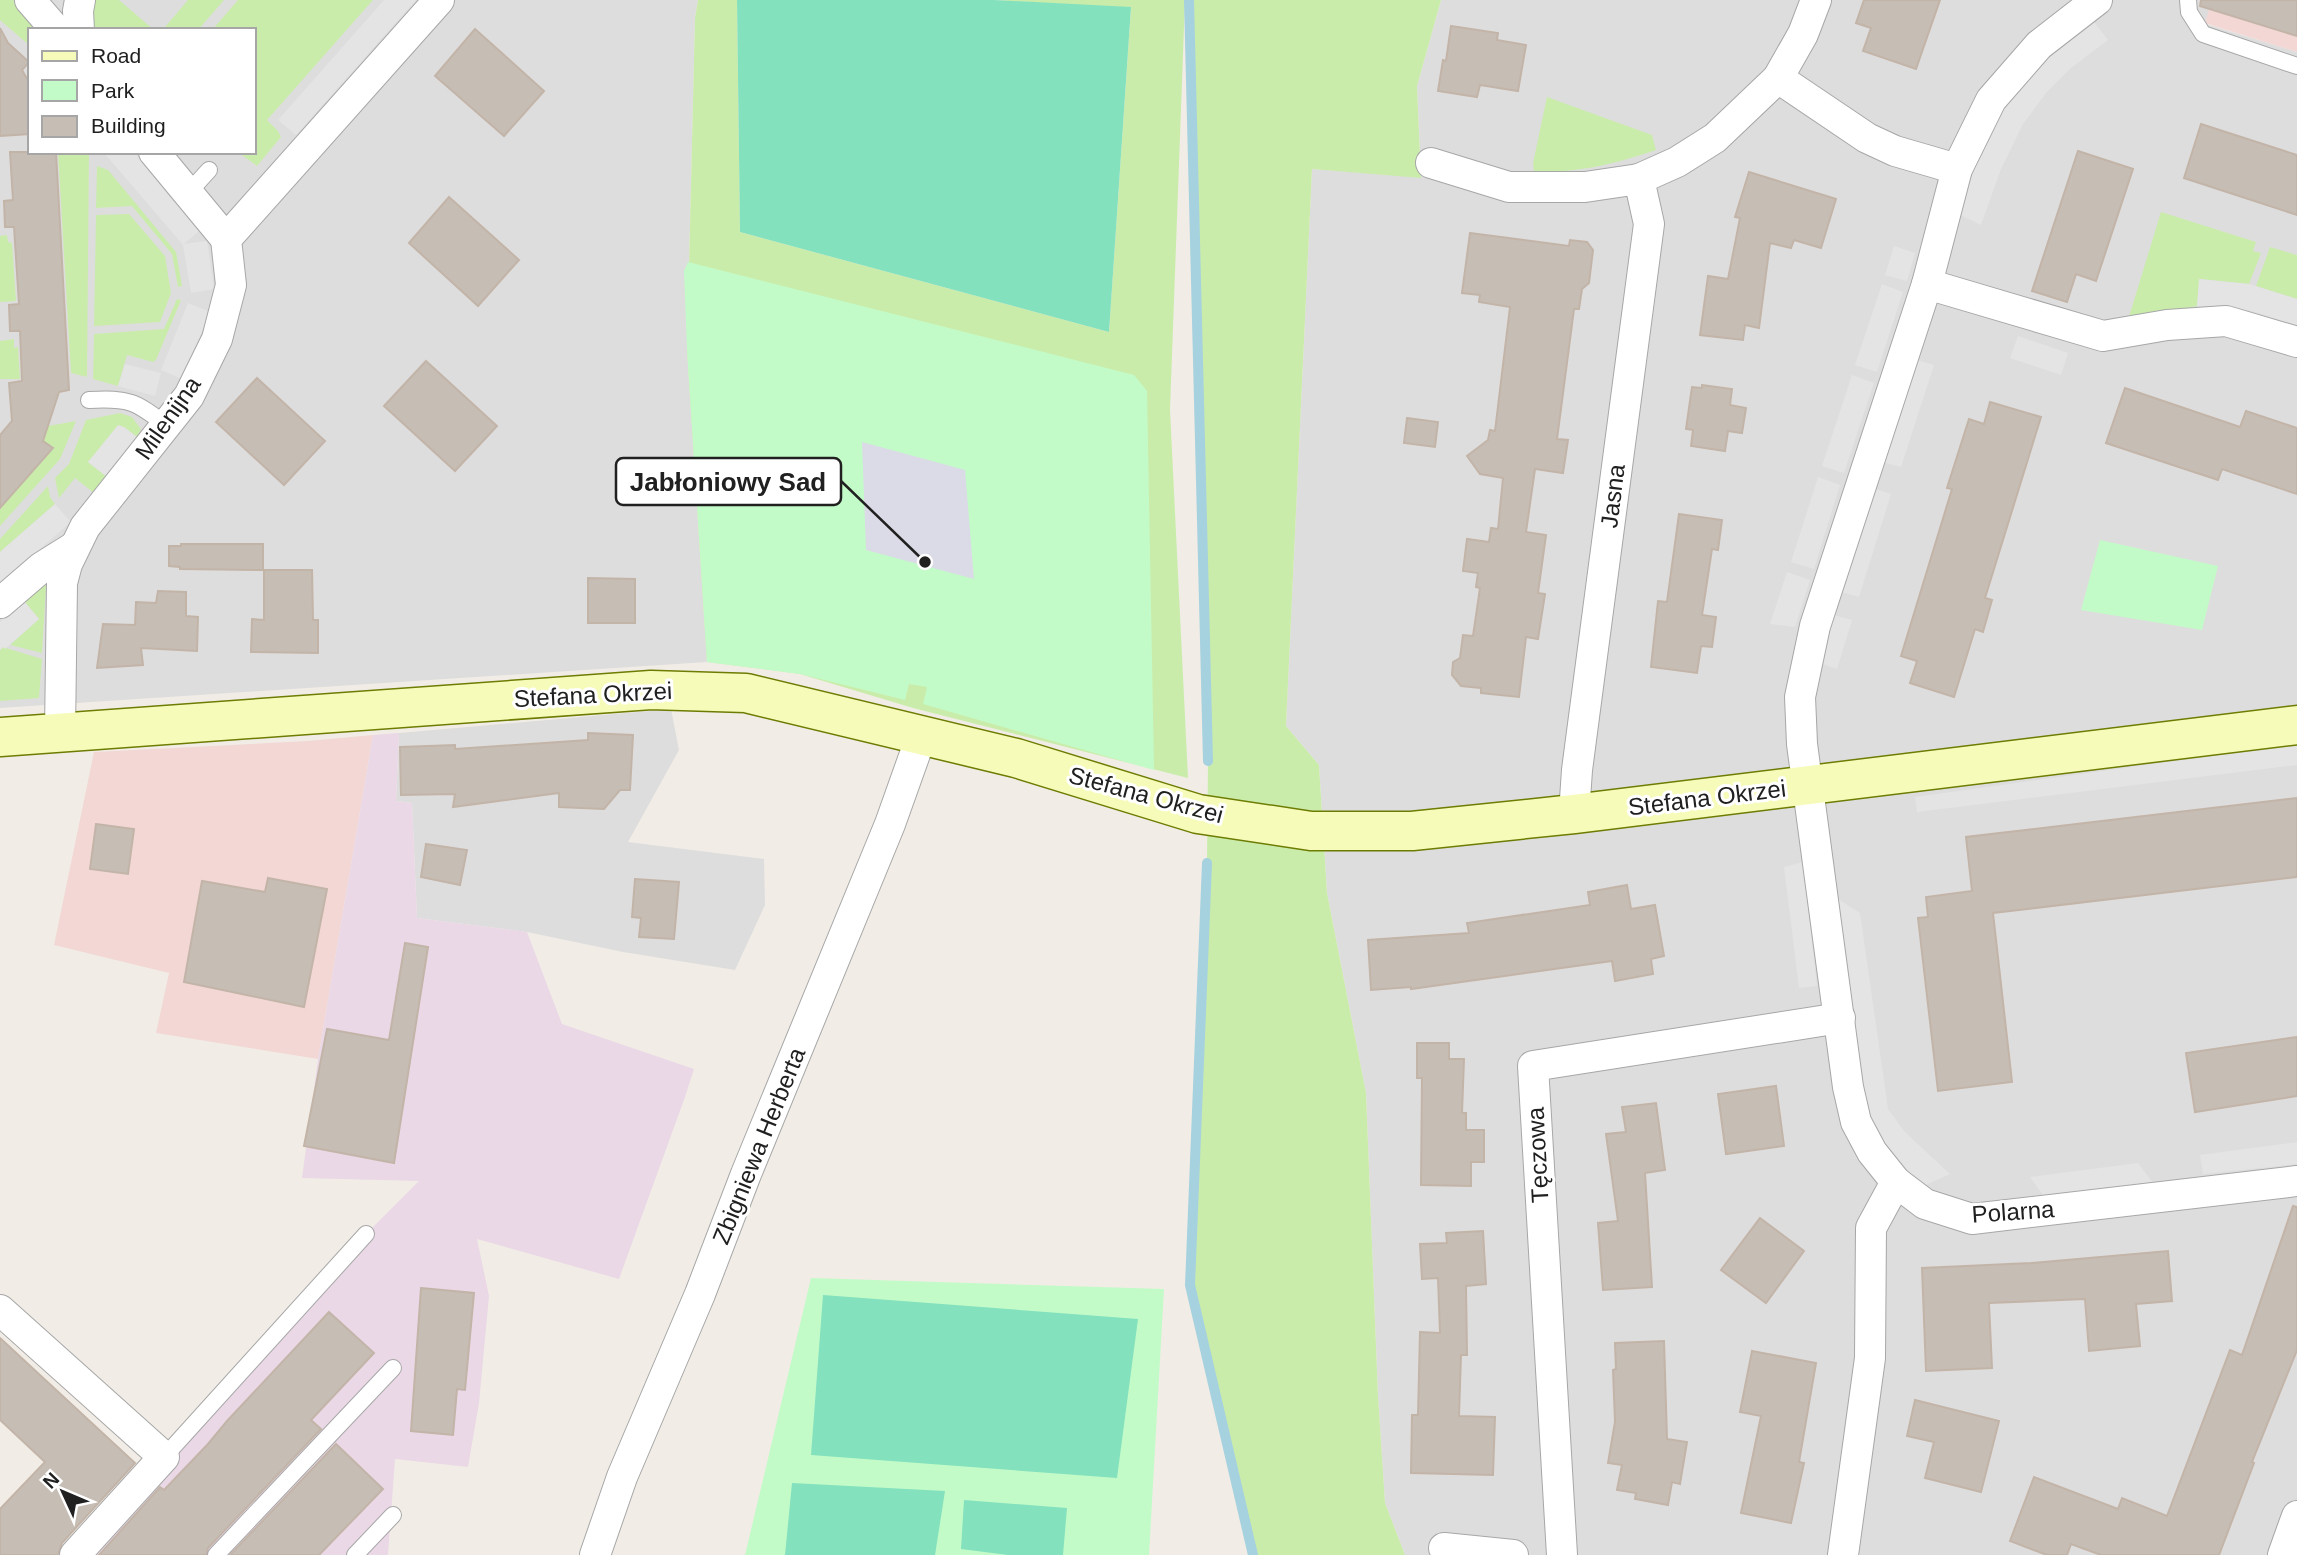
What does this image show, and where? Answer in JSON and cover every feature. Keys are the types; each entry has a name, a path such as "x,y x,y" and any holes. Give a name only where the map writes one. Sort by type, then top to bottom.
{"street":[{"path":"30,0 54,28"},
{"path":"79,28 80,0"},
{"path":"158,154 226,239 439,0"},
{"path":"1431,163 1509,187 1585,187 1639,178 1677,162 1715,138 1778,78 1803,34 1816,0"},
{"name":"Polarna","path":"2097,0 2039,45 1991,100 1957,169 1927,284 1815,626 1804,674 1800,697 1802,744 1810,786 1848,1087 1856,1122 1872,1152 1896,1182 1925,1204 1972,1219 2297,1181"},
{"path":"1778,78 1867,138 1895,151 1957,169"},
{"name":"Jasna","path":"1574,814 1580,743 1649,224 1639,178"},
{"name":"Milenijna","path":"60,732 62,583 67,564 85,527 189,396 217,339 231,285 226,239"},
{"path":"1927,284 2103,336 2167,325 2226,321 2297,342"},
{"path":"0,603 42,567 74,547"},
{"name":"Stefana Okrzei","path":"0,737 651,690 746,694 1016,758 1198,814 1311,831 1412,831 1810,786 2297,725"},
{"name":"Zbigniewa Herberta","path":"595,1555 622,1477 700,1294 890,824 921,737"},
{"name":"Tęczowa","path":"1562,1555 1533,1066 1840,1018"},
{"path":"1843,1555 1870,1358 1871,1228 1896,1182"},
{"path":"0,1310 164,1457 75,1555"},
{"path":"2283,1555 2297,1516"},
{"path":"1444,1548 1513,1555"}],"lane":[{"path":"2188,0 2189,12 2203,34 2297,66"},
{"path":"188,194 209,170"},
{"path":"89,400 119,398 133,402 166,425"},
{"path":"164,1457 366,1234"},
{"path":"216,1555 393,1368"},
{"path":"355,1555 393,1515"}],"shaded area":[{"path":"0,0 698,0 695,18 687,349 707,662 0,708"},
{"path":"384,0 416,0 296,135 278,120"},
{"path":"1441,0 2212,0 2206,24 2297,52 2297,1555 1405,1555 1385,1503 1366,1093 1327,893 1319,765 1286,726 1312,169 1421,177 1417,86"},
{"path":"2212,0 2297,0 2297,52 2205,23"},
{"path":"2091,18 2108,40 2071,68 2046,93 2023,124 2001,169 1981,225 1958,214 1974,169 2002,110 2044,58"},
{"path":"105,154 136,154 199,231 184,244 207,241 214,289 191,293 183,245"},
{"path":"1894,246 1915,253 1907,281 1885,275"},
{"path":"2199,279 2249,284 2297,299 2297,325 2248,310 2197,306"},
{"path":"1882,284 1903,292 1877,372 1855,365"},
{"path":"188,303 210,312 182,379 161,370"},
{"path":"2018,336 2068,353 2061,375 2010,358"},
{"path":"1914,359 1934,365 1901,467 1882,462"},
{"path":"125,364 161,373 155,396 118,386"},
{"path":"1852,375 1874,383 1844,473 1822,466"},
{"path":"118,425 137,437 107,477 88,462"},
{"path":"862,442 965,470 974,579 866,550"},
{"path":"1818,477 1840,485 1814,569 1791,562"},
{"path":"1873,488 1891,494 1859,597 1841,592"},
{"path":"55,504 71,522 0,584 0,552"},
{"path":"1787,572 1810,580 1795,627 1770,624"},
{"path":"24,601 39,619 5,649 3,647 0,650 0,622"},
{"path":"1834,615 1852,620 1837,669 1819,663"},
{"path":"671,709 679,750 628,842 764,859 765,905 735,970 623,952 527,932 417,918 412,803 396,801 399,733"},
{"path":"399,733 396,801 412,803 417,918 527,932 562,1024 694,1069 619,1279 477,1239 489,1296 479,1403 468,1467 395,1459 388,1555 75,1555 366,1234 419,1181 302,1178 318,1059 373,735"},
{"path":"373,735 318,1059 156,1033 169,973 54,945 94,752"},
{"path":"2297,744 2297,765 1917,812 1915,797"},
{"path":"1803,862 1817,986 1799,988 1784,867"},
{"path":"1838,899 1860,913 1888,1109 1904,1131 1950,1174 1926,1185 1909,1175 1890,1157 1865,1110"},
{"path":"2297,1142 2297,1164 2203,1174 2200,1155"},
{"path":"2138,1163 2153,1183 2043,1195 2030,1177"}],"green space":[{"path":"0,0 13,0 37,28 28,28 28,44 0,20"},
{"path":"90,0 119,0 152,28 93,28"},
{"path":"188,0 224,0 200,28 165,27"},
{"path":"238,0 373,0 267,120 281,137 257,166 242,155 256,154 256,28 214,28"},
{"path":"698,0 737,0 740,232 1109,332 1131,8 994,0 1185,0 1170,410 1188,778 913,708 800,674 707,662 687,349 695,18"},
{"path":"737,0 994,0 1131,7 1109,332 740,232"},
{"path":"1189,0 1441,0 1417,86 1421,178 1312,169 1286,726 1319,765 1327,893 1366,1093 1385,1503 1405,1555 1253,1555 1190,1285 1207,863 1208,761"},
{"path":"1547,97 1652,135 1656,150 1596,167 1534,172 1533,163"},
{"path":"58,154 89,154 87,377 71,373"},
{"path":"97,166 108,170 176,252 182,286 178,287 172,254 132,206 96,208"},
{"path":"2161,212 2256,242 2253,251 2261,253 2249,284 2200,279 2197,306 2128,320"},
{"path":"129,214 165,256 171,293 160,322 94,326 96,215"},
{"path":"7,235 8,242 12,243 16,301 0,302 0,236"},
{"path":"2270,247 2297,255 2297,299 2256,286"},
{"path":"688,262 1134,375 1147,391 1154,770 923,704 927,687 909,684 905,700 800,674 707,662 687,349 684,271"},
{"path":"177,299 181,300 156,360 153,362 127,355 118,386 93,379 94,334 164,329"},
{"path":"14,339 14,348 18,347 20,379 0,379 0,341"},
{"path":"120,413 132,417 141,429 137,437 124,427 88,462 107,477 94,493 75,478 59,498 55,478 69,464 86,420"},
{"path":"76,421 60,459 0,526 0,508 53,449 44,441 48,426"},
{"path":"48,486 50,497 55,504 0,552 0,539"},
{"path":"2100,540 2218,566 2202,630 2081,610"},
{"path":"43,585 46,586 42,653 10,645 39,619 24,601"},
{"path":"3,647 42,659 39,698 0,701 0,650"},
{"path":"811,1278 1164,1289 1149,1555 745,1555"},
{"path":"823,1295 1138,1319 1117,1478 811,1455"},
{"path":"792,1483 945,1491 935,1555 785,1555"},
{"path":"964,1500 1067,1508 1063,1555 1008,1555 961,1549"}],"building":[{"path":"1864,0 1940,0 1916,69 1863,51 1871,28 1856,23"},
{"path":"2201,0 2297,0 2297,36 2200,6"},
{"path":"1451,26 1498,33 1497,40 1526,45 1518,91 1480,85 1477,97 1438,91"},
{"path":"0,28 8,43 28,61 22,70 28,80 28,134 0,136"},
{"path":"475,29 544,91 504,136 435,76"},
{"path":"2201,124 2297,155 2297,215 2184,178"},
{"path":"2078,151 2133,169 2096,281 2076,274 2067,302 2032,291"},
{"path":"10,152 56,154 69,390 59,392 43,441 53,448 0,508 0,435 12,421 9,383 22,381 20,331 10,331 9,305 19,304 14,227 5,227 4,201 13,200"},
{"path":"1749,172 1836,199 1821,248 1794,240 1791,248 1770,243 1759,328 1745,325 1743,340 1700,335 1708,276 1728,279 1740,218 1735,217"},
{"path":"449,197 519,260 478,306 409,243"},
{"path":"1470,233 1569,246 1570,240 1587,242 1593,250 1589,283 1582,289 1579,309 1574,309 1557,439 1568,440 1563,473 1535,469 1526,532 1546,535 1538,593 1545,594 1538,639 1526,637 1519,697 1481,693 1481,688 1461,686 1452,675 1453,662 1460,658 1463,635 1473,636 1480,588 1476,587 1478,573 1463,571 1467,539 1489,542 1491,528 1498,529 1503,478 1480,474 1467,456 1488,440 1490,430 1495,431 1510,307 1479,302 1480,295 1462,293"},
{"path":"426,361 497,426 455,471 384,406"},
{"path":"257,378 325,441 284,485 216,422"},
{"path":"1702,385 1732,389 1730,405 1746,408 1742,433 1728,431 1725,451 1691,446 1693,430 1686,429 1692,387 1702,388"},
{"path":"2125,388 2240,427 2246,411 2297,428 2297,494 2222,469 2218,480 2106,443"},
{"path":"1990,402 2041,417 1985,598 1992,600 1983,632 1975,629 1954,697 1910,683 1917,661 1901,656 1952,489 1947,488 1969,419 1984,424"},
{"path":"1407,418 1438,422 1435,447 1404,443"},
{"path":"1679,514 1722,520 1718,550 1712,549 1702,615 1716,617 1712,647 1701,646 1697,673 1651,667 1658,601 1667,602"},
{"path":"263,544 263,570 180,569 169,566 169,546"},
{"path":"264,570 312,570 313,620 318,620 318,653 251,652 252,619 264,620"},
{"path":"588,578 635,579 635,623 588,623"},
{"path":"158,591 186,592 186,616 198,617 197,651 141,648 143,665 97,668 103,624 135,625 136,602 156,603"},
{"path":"588,733 633,735 630,790 620,790 604,809 559,807 559,793 453,807 455,794 401,795 400,747 455,745 455,749 588,740"},
{"path":"2297,798 2297,877 1993,913 2012,1082 1938,1091 1918,918 1928,917 1926,897 1972,891 1966,837"},
{"path":"96,824 134,829 128,874 90,869"},
{"path":"426,844 467,850 460,885 421,877"},
{"path":"268,878 327,889 304,1007 184,982 202,881 265,892"},
{"path":"635,879 679,882 674,939 639,937 641,918 632,917"},
{"path":"1627,885 1631,909 1655,905 1664,956 1651,959 1653,974 1615,981 1612,961 1411,989 1371,990 1368,940 1469,933 1467,923 1590,905 1588,892"},
{"path":"405,943 428,947 394,1163 304,1146 327,1029 389,1040"},
{"path":"2297,1037 2297,1096 2195,1112 2186,1053"},
{"path":"1417,1043 1449,1043 1449,1059 1464,1059 1462,1113 1466,1113 1466,1130 1484,1130 1484,1162 1471,1162 1471,1186 1421,1185 1422,1078 1417,1078"},
{"path":"1776,1086 1784,1146 1726,1154 1718,1094"},
{"path":"1656,1103 1665,1170 1645,1173 1652,1287 1603,1290 1598,1223 1618,1221 1606,1134 1626,1132 1622,1107"},
{"path":"2293,1206 2297,1207 2297,1350 2252,1462 2254,1463 2219,1555 2101,1555 2071,1544 2067,1555 2047,1555 2010,1541 2034,1477 2118,1509 2122,1498 2167,1516 2230,1350 2242,1355"},
{"path":"1760,1218 1804,1251 1766,1303 1721,1270"},
{"path":"1483,1231 1486,1284 1466,1286 1467,1355 1461,1355 1459,1416 1495,1417 1493,1475 1411,1473 1412,1415 1418,1415 1420,1332 1440,1333 1438,1278 1422,1279 1420,1244 1447,1243 1446,1233"},
{"path":"2168,1251 2172,1301 2136,1304 2140,1346 2089,1351 2085,1299 1989,1303 1992,1368 1926,1371 1922,1268 2031,1263"},
{"path":"421,1288 474,1293 465,1390 457,1389 453,1435 411,1431"},
{"path":"329,1312 374,1353 311,1420 321,1429 208,1548 206,1555 99,1555 160,1487 164,1490 208,1444"},
{"path":"0,1338 135,1463 62,1543 58,1555 0,1555 0,1509 45,1462 0,1420"},
{"path":"1664,1341 1667,1439 1687,1442 1680,1484 1672,1482 1668,1505 1635,1499 1636,1493 1617,1490 1622,1465 1608,1463 1615,1422 1615,1343"},
{"path":"1752,1351 1816,1363 1799,1462 1804,1463 1791,1523 1741,1513 1761,1416 1740,1412"},
{"path":"1915,1400 1999,1421 1981,1492 1925,1478 1934,1442 1907,1436"},
{"path":"336,1444 383,1489 319,1555 230,1555"}],"waterway":[{"path":"1189,0 1208,761"},
{"path":"1207,863 1190,1285 1253,1555"}],"place":[{"name":"Jabłoniowy Sad","path":"925,562"}]}
